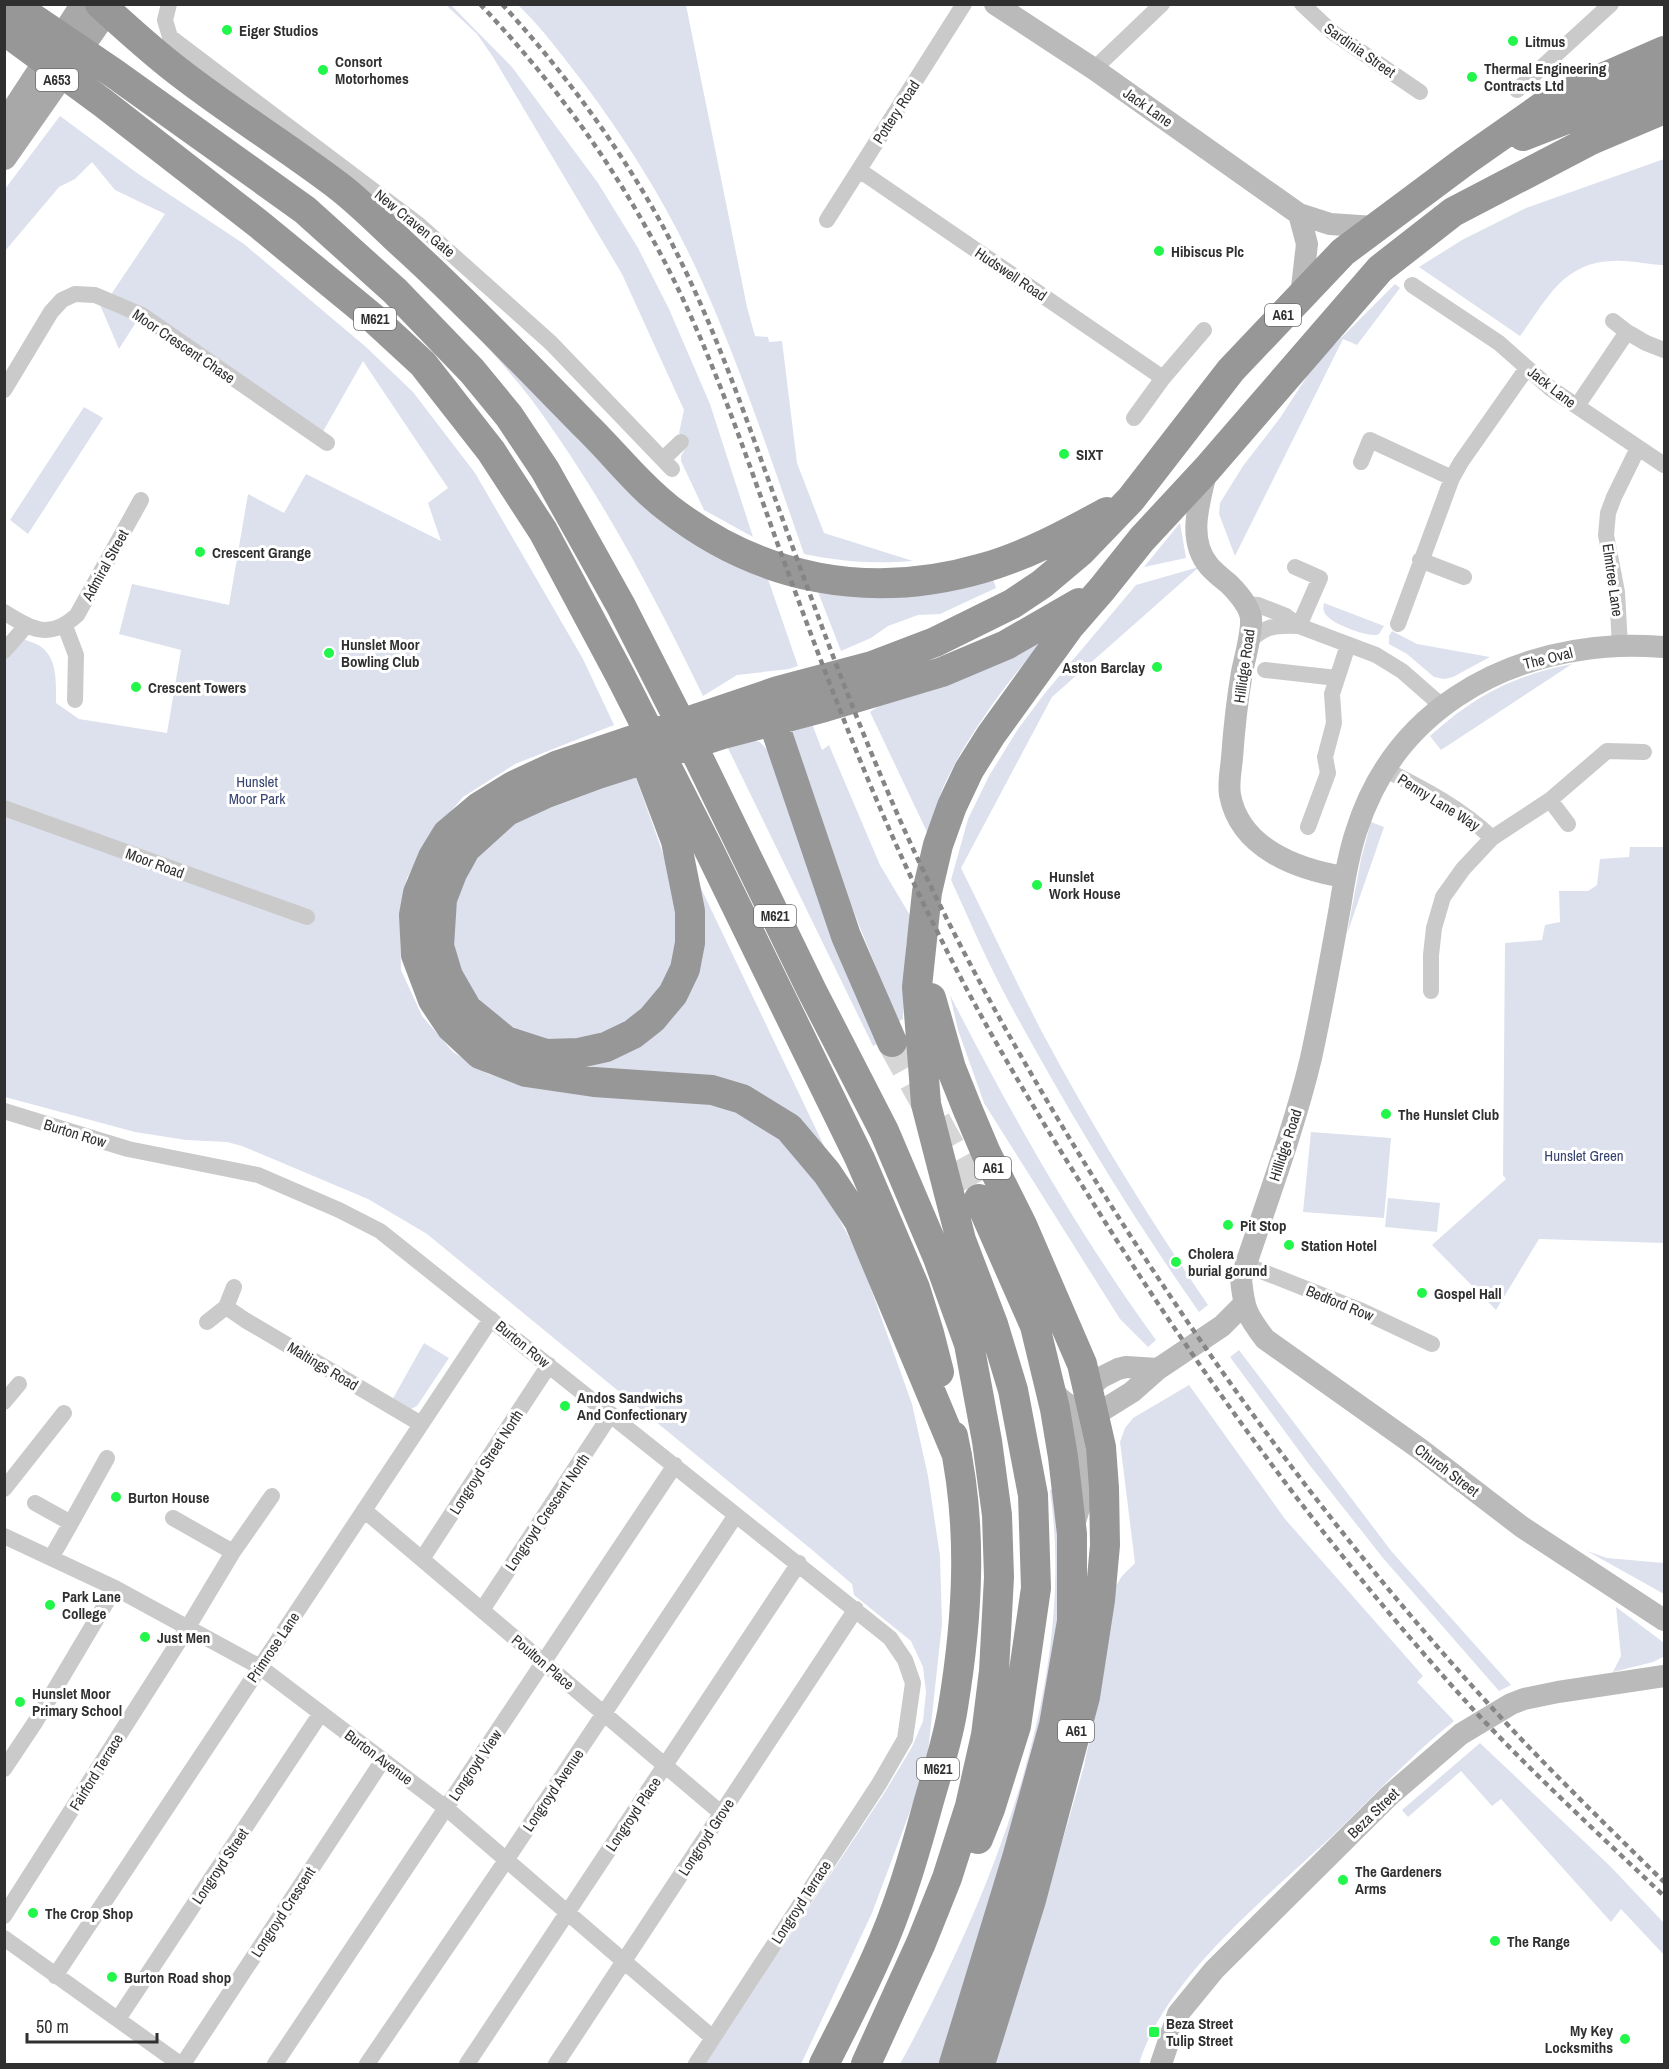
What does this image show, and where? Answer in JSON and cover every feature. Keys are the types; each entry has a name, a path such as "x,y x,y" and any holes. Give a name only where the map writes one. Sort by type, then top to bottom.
{"highway":[{"name":"M621","path":"12,4 214,143 305,210 395,291 472,371 509,416 545,470 621,606 695,750 812,990 884,1131 938,1257 969,1344 987,1441 997,1515 999,1577 994,1671 986,1735 970,1806 947,1878 921,1943 866,2064"},
{"path":"35,4 214,143"},
{"path":"100,4 171,66 343,189 445,284 666,507 700,531 732,549 757,561 797,573 832,580 890,583 935,579 985,568 1037,547 1131,499"},
{"name":"M621","path":"4,30 269,232 372,316 423,364 491,451 543,531 701,833 860,1159 915,1288 929,1333 957,1455 968,1547 966,1603 953,1708 916,1849 877,1958 824,2064"},
{"path":"4,50 83,88"},
{"path":"1465,160 1552,100 1665,51"},
{"name":"A61","path":"875,679 935,642 1012,604 1042,584 1080,552 1131,499 1231,370 1343,252 1374,227 1465,160 1560,120 1665,81"},
{"name":"A61","path":"980,2064 1031,1900 1085,1697 1100,1600 1105,1545 1101,1447 1087,1405 1082,1364 1022,1224 986,1153 951,1068 930,994 922,940 927,892 938,845 952,806 969,770 991,735 1069,627 1142,538 1207,469 1383,267 1453,212 1591,140 1665,110"},
{"path":"1567,154 1665,129"},
{"name":"A61","path":"794,696 875,679 942,672 1006,645 1102,588"},
{"path":"590,620 641,747 676,841 690,911 690,943 685,969 673,994 652,1018 633,1034 606,1047 579,1053 546,1054 506,1041 467,1010 448,976 439,946 442,899 452,873 466,848 507,811 544,794 595,764 718,723 794,696"},
{"path":"794,696 773,705 773,721 846,936 892,1042"},
{"path":"718,723 773,721"},
{"path":"595,764 556,766 513,786 479,807 447,834 433,857 418,893 414,915 416,955 433,1000 451,1027 480,1054 526,1072 594,1082 712,1090 742,1099 789,1128 827,1173 859,1221 957,1455"},
{"path":"873,2064 925,1966 990,1809 1016,1725 1036,1588 1033,1495 1013,1390 993,1324 961,1240 926,1104 917,987 922,940"},
{"name":"A61","path":"954,2064 1017,1858 1054,1725 1072,1621 1072,1534 1063,1457 1050,1387 1035,1326 979,1198"}],"main road":[{"name":"A653","path":"4,126 84,4"},
{"name":"A653","path":"4,158 111,4"}],"street":[{"name":"New Craven Gate","path":"169,4 165,20 166,29 176,43 419,225 551,343 667,464 681,442"},
{"name":"Pottery Road","path":"827,220 964,4"},
{"name":"Jack Lane","path":"995,4 1094,69 1299,214 1330,224 1374,227"},
{"path":"1094,69 1162,4"},
{"name":"Sardinia Street","path":"1302,4 1332,32 1420,92"},
{"path":"1517,90 1611,4"},
{"name":"Hudswell Road","path":"859,170 1163,378"},
{"path":"1299,214 1307,244 1301,296"},
{"name":"Jack Lane","path":"1412,285 1499,343 1550,388 1665,465"},
{"name":"Moor Crescent Chase","path":"4,390 51,312 62,300 75,294 95,295 142,315 327,443"},
{"path":"1613,321 1646,343 1665,350"},
{"path":"1134,418 1163,378 1204,330"},
{"path":"1577,406 1627,332"},
{"path":"1398,624 1452,478 1527,368"},
{"path":"1361,462 1370,440 1452,478"},
{"name":"Elmtree Lane","path":"1620,646 1617,592 1606,535 1608,513 1638,448"},
{"path":"1207,469 1196,519 1199,546 1208,565 1233,588 1246,604 1258,605 1277,612 1299,626 1376,655 1402,672 1442,706"},
{"name":"Admiral Street","path":"65,626 77,615 141,500"},
{"path":"1420,560 1464,577"},
{"path":"1295,567 1320,578 1299,626"},
{"name":"Hillidge Road","path":"1246,604 1251,619 1230,773 1230,793 1235,812 1255,841 1269,852 1288,861 1344,877"},
{"path":"4,612 26,626 49,632 65,626 76,655 75,700"},
{"path":"1247,644 1260,631 1275,625 1299,626"},
{"path":"4,651 26,626"},
{"path":"1308,827 1328,773 1325,757 1334,723 1332,694 1348,645"},
{"name":"The Oval","path":"1442,706 1498,674 1524,663 1581,650 1620,646 1665,647"},
{"path":"1265,670 1337,678"},
{"name":"Hillidge Road","path":"1244,1305 1241,1279 1292,1127 1311,1058 1344,877 1356,831 1384,769 1403,743 1442,706"},
{"name":"Penny Lane Way","path":"1431,990 1434,928 1443,897 1463,869 1492,838 1550,800 1608,751 1644,752"},
{"name":"Penny Lane Way","path":"1384,769 1449,805 1492,838"},
{"path":"1550,800 1568,824"},
{"name":"Moor Road","path":"4,808 307,917"},
{"name":"Burton Row","path":"4,1111 128,1149 258,1174 380,1231 799,1563 890,1638 905,1660 913,1683 905,1739"},
{"name":"Bedford Row","path":"1246,1265 1362,1311 1432,1344"},
{"path":"207,1322 226,1307 234,1287"},
{"path":"1072,1534 1086,1485 1079,1437 1087,1405 1100,1378 1126,1367 1161,1367 1222,1326 1244,1305"},
{"name":"Church Street","path":"1244,1305 1251,1321 1265,1339 1420,1449 1522,1527 1664,1619"},
{"name":"Maltings Road","path":"226,1307 244,1320 421,1424"},
{"name":"Primrose Lane","path":"55,1976 492,1319"},
{"name":"Longroyd Street North","path":"422,1559 549,1365"},
{"path":"4,1402 19,1384"},
{"path":"1050,1387 1062,1402 1087,1405"},
{"path":"4,1489 64,1413"},
{"name":"Longroyd Crescent North","path":"482,1610 611,1414"},
{"path":"51,1558 107,1458"},
{"name":"Longroyd View","path":"275,2064 675,1465"},
{"name":"Fairford Terrace","path":"4,1916 188,1627 233,1552 272,1497"},
{"path":"34,1503 70,1523"},
{"name":"Poulton Place","path":"364,1510 722,1813"},
{"name":"Longroyd Avenue","path":"367,2064 507,1859 736,1515"},
{"path":"173,1518 233,1552"},
{"name":"Burton Avenue","path":"4,1536 116,1588 260,1667 447,1808 713,2038"},
{"name":"Longroyd Place","path":"467,2064 799,1563"},
{"path":"4,1768 36,1721 116,1588"},
{"name":"Longroyd Grove","path":"556,2064 856,1609"},
{"name":"Beza Street","path":"1161,2064 1178,2014 1214,1970 1389,1796 1466,1731 1511,1704 1524,1699 1665,1676"},
{"name":"Longroyd Street","path":"118,2019 321,1713"},
{"name":"Longroyd Terrace","path":"696,2064 879,1784 905,1739"},
{"name":"Longroyd Crescent","path":"181,2064 383,1760"},
{"path":"4,1938 181,2064"}],"green space":[{"path":"446,5 451,5 512,67 598,183 638,248 669,309 710,404 753,537 704,510 681,461 681,456 689,443 679,433 684,410 622,274 493,57 477,34"},
{"path":"518,5 686,5 747,307 755,336 768,337 769,342 782,341 797,463 824,533 913,561 858,562 804,554 756,415 689,253 647,176 599,104 551,42"},
{"name":"Hunslet Moor Park","path":"60,116 137,173 244,244 366,347 413,392 475,473 583,659 614,725 515,764 463,797 431,835 407,878 400,917 401,970 422,1016 453,1052 488,1074 535,1088 684,1098 741,1113 782,1139 820,1183 860,1258 912,1404 928,1476 940,1556 942,1624 928,1752 915,1798 872,1913 801,2064 705,2064 885,1792 912,1747 923,1721 926,1692 923,1667 911,1641 854,1595 852,1584 811,1549 427,1234 368,1199 242,1146 227,1142 186,1140 135,1132 5,1097 4,651 18,637 46,651 55,672 56,703 79,719 167,733 181,650 119,634 132,584 229,605 248,494 284,513 306,474 441,541 428,503 448,488 363,361 321,435 110,296 165,214 115,190 92,162 75,179 59,187 5,251 5,189"},
{"path":"1664,159 1664,265 1614,261 1581,268 1558,285 1520,336 1419,267 1462,240 1526,208"},
{"path":"1395,284 1400,288 1357,345 1343,339 1235,556 1219,514 1220,503 1243,466 1280,418 1315,364"},
{"path":"97,298 140,316 119,349"},
{"path":"466,323 735,566 768,579 798,666 737,675 703,696 645,581 580,470 531,399"},
{"path":"84,407 103,418 28,534 10,520"},
{"path":"1180,523 1186,558 1144,567"},
{"path":"1199,567 1052,697 961,868 1061,1067 1142,1205 1208,1305 1199,1312 1124,1199 1054,1083 1002,989 951,880 968,819 989,776 1018,729 1045,693 1136,585"},
{"path":"993,579 996,588 940,614 918,615 888,626 871,638 841,651 818,592"},
{"path":"1324,603 1384,626 1379,634 1375,635 1352,630 1327,616"},
{"path":"1392,631 1417,644 1490,657 1453,677 1444,679 1434,677 1407,654 1389,644"},
{"path":"1049,634 1006,686 956,761 938,800 928,834 870,712 879,706"},
{"path":"1572,664 1441,750 1430,736 1463,709 1496,689 1531,675"},
{"path":"811,721 822,750 829,745 880,865 911,917 906,945 903,1019 898,1022 841,880 791,730"},
{"path":"748,739 760,742 770,753 880,1043 873,1046 725,742"},
{"path":"635,775 671,876 681,924 669,981 646,1012 608,1036 568,1045 531,1038 498,1022 470,994 455,962 452,922 459,888 480,854 513,823 557,801"},
{"path":"1371,822 1384,827 1347,934 1361,859"},
{"name":"Hunslet Green","path":"1630,847 1664,847 1664,1243 1539,1239 1496,1310 1432,1245 1506,1179 1503,1175 1505,943 1542,940 1545,925 1560,922 1559,891 1588,891 1597,885 1600,859 1629,857"},
{"path":"699,884 835,1169 806,1133 582,1065 616,1057 646,1040"},
{"path":"950,995 1046,1172 1099,1257 1156,1340 1148,1347 1120,1319 984,1103 958,1030"},
{"path":"1311,1132 1391,1138 1384,1218 1303,1212"},
{"path":"1388,1198 1440,1203 1437,1232 1385,1227"},
{"path":"424,1343 449,1358 417,1406 409,1410 391,1402"},
{"path":"1239,1350 1392,1552 1511,1685 1499,1691 1383,1558 1308,1463 1230,1357"},
{"path":"1189,1385 1285,1519 1423,1676 1417,1682 1454,1721 1220,1941 1171,2001 1152,2032 1139,2064 990,2064 1059,1853 1084,1766 1098,1699 1114,1589 1122,1576 1135,1563 1120,1442 1125,1428 1133,1418"},
{"path":"1056,1489 1061,1606 1045,1725 942,2064 900,2064 966,1931 995,1860 1020,1788 1039,1713 1051,1638 1055,1564 1050,1490"},
{"path":"1587,1551 1607,1558 1664,1563 1664,1594"},
{"path":"1616,1607 1663,1642 1663,1657 1653,1662 1613,1672 1621,1656"},
{"path":"1480,1743 1611,1867 1664,1923 1664,1955 1621,1909 1611,1922 1501,1799 1492,1806 1461,1771 1408,1817 1402,1810"}],"tunnel":[{"path":"892,1042 979,1199"}],"railway":[{"path":"480,4 528,58 592,141 630,200 668,269 720,385 833,692 893,838 973,1001 1030,1101 1090,1198 1222,1396 1269,1461 1366,1586 1493,1731 1664,1896"},
{"path":"502,4 567,81 607,135 643,192 677,253 721,353 845,687 915,854 989,1000 1043,1095 1100,1188 1187,1322 1233,1387 1280,1452 1379,1577 1505,1722 1572,1792 1664,1882"}],"place":[{"name":"Eiger Studios","path":"227,30"},
{"name":"Litmus","path":"1513,41"},
{"name":"Consort Motorhomes","path":"323,70"},
{"name":"Thermal Engineering Contracts Ltd","path":"1472,77"},
{"name":"Hibiscus Plc","path":"1159,251"},
{"name":"SIXT","path":"1064,454"},
{"name":"Crescent Grange","path":"200,552"},
{"name":"Hunslet Moor Bowling Club","path":"329,653"},
{"name":"Aston Barclay","path":"1157,667"},
{"name":"Crescent Towers","path":"136,687"},
{"name":"Hunslet Work House","path":"1037,885"},
{"name":"The Hunslet Club","path":"1386,1114"},
{"name":"Pit Stop","path":"1228,1225"},
{"name":"Station Hotel","path":"1289,1245"},
{"name":"Cholera burial gorund","path":"1176,1262"},
{"name":"Gospel Hall","path":"1422,1293"},
{"name":"Andos Sandwichs And Confectionary","path":"565,1406"},
{"name":"Burton House","path":"116,1497"},
{"name":"Park Lane College","path":"50,1605"},
{"name":"Just Men","path":"145,1637"},
{"name":"Hunslet Moor Primary School","path":"20,1702"},
{"name":"The Gardeners Arms","path":"1343,1880"},
{"name":"The Crop Shop","path":"33,1913"},
{"name":"The Range","path":"1495,1941"},
{"name":"Burton Road shop","path":"112,1977"},
{"name":"Beza Street Tulip Street","path":"1154,2032"},
{"name":"My Key Locksmiths","path":"1625,2039"}]}
